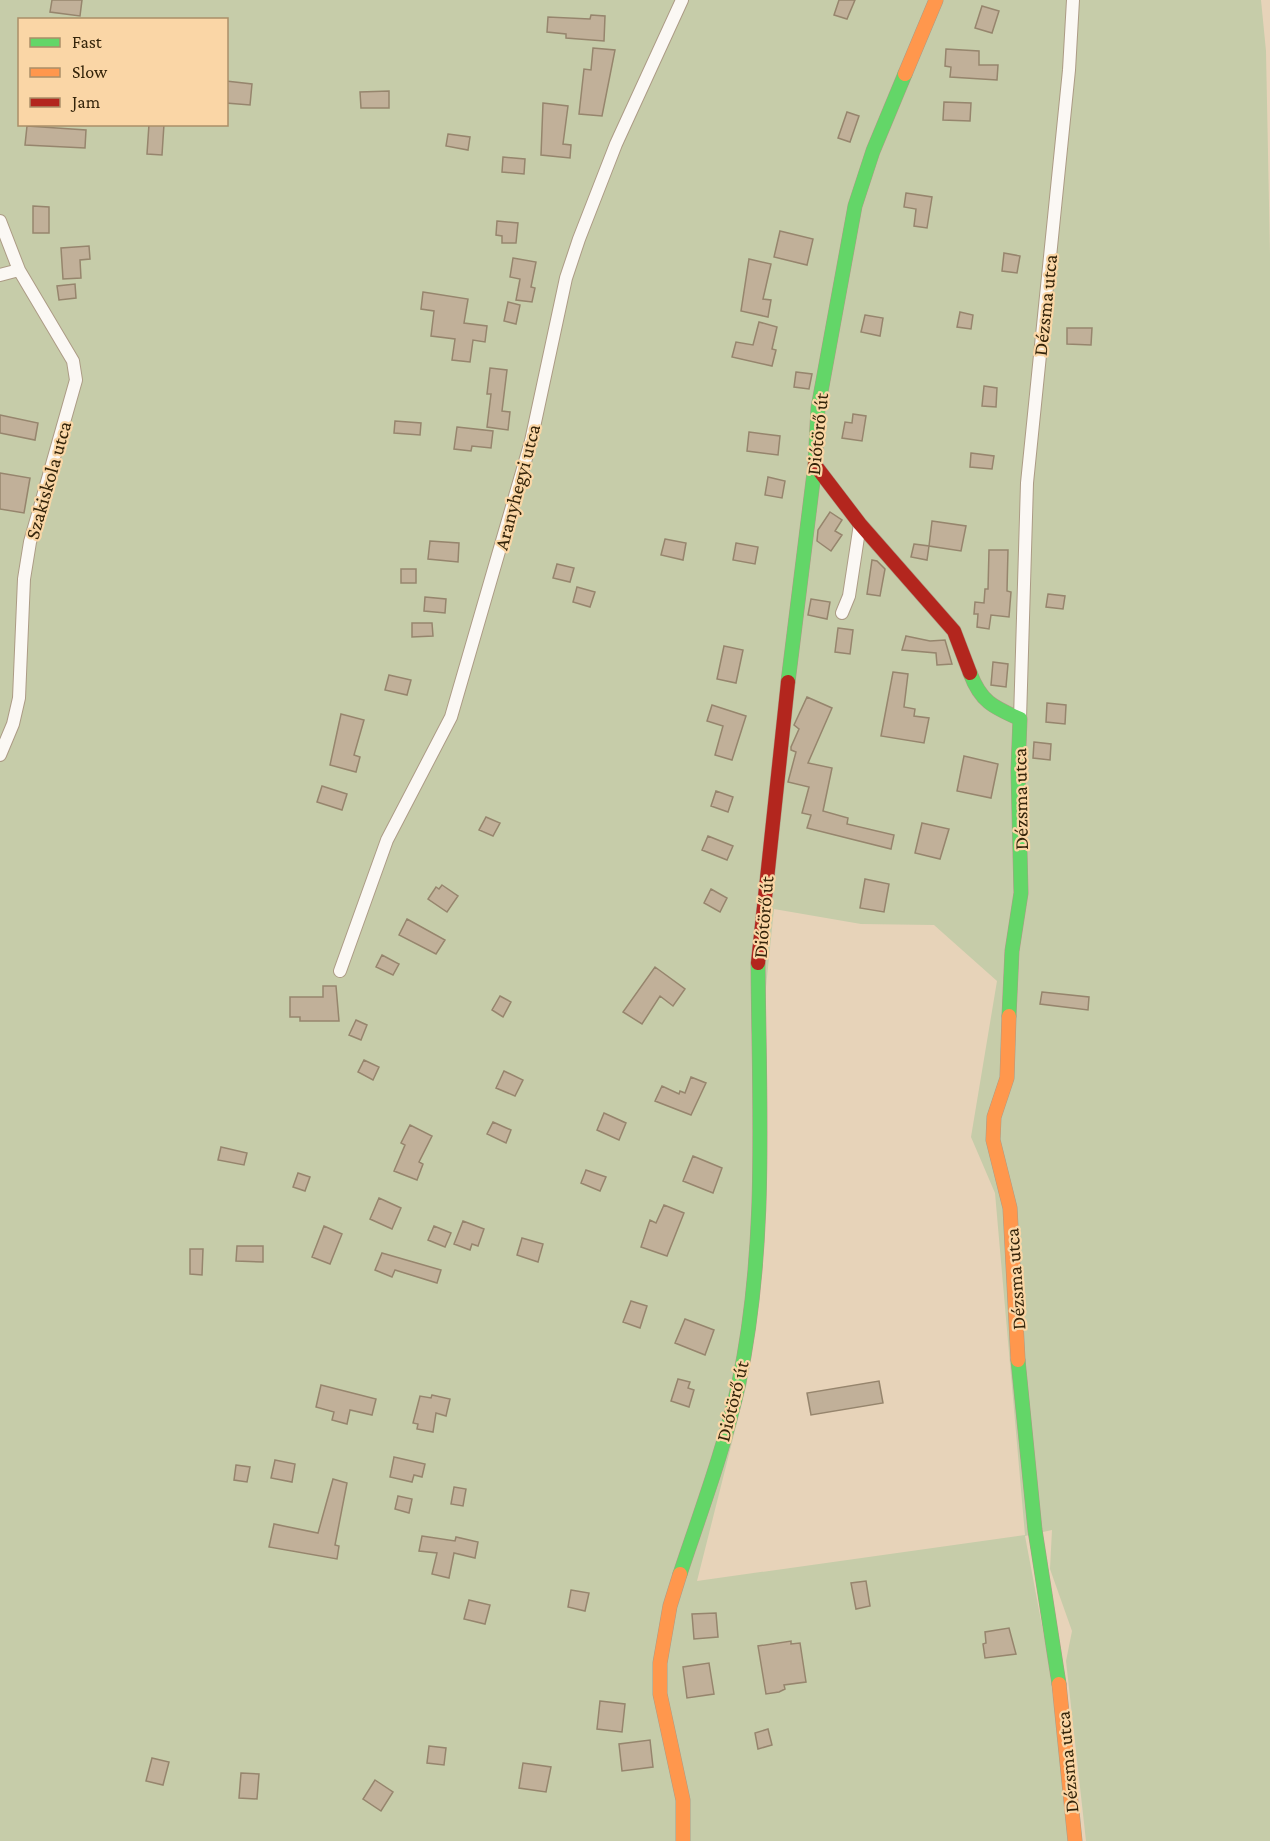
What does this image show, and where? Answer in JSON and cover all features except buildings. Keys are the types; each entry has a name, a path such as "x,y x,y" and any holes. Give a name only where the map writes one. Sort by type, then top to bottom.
{"street":[{"name":"Aranyhegyi utca","path":"340,971 387,840 451,717 531,441 566,278 616,144 681,0"},
{"name":"Diótörő út","path":"683,1841 683,1800 660,1694 660,1663 670,1606 723,1442 739,1382 747,1332 759,1216 758,957 780,745 815,465 818,408 855,206 877,141 936,0"},
{"name":"Dézsma utca","path":"1073,0 1069,70 1027,483 1018,771 1021,893 1012,951 1007,1078 994,1117 993,1140 1010,1208 1021,1407 1035,1530 1056,1657 1075,1841"},
{"name":"Szakiskola utca","path":"0,221 19,270 73,361 76,381 30,542 24,579 19,698 13,724 0,755"},
{"path":"0,275 19,270"},
{"name":"Dézsma utca","path":"815,465 860,524 954,631 975,686 990,706 1020,719"},
{"path":"842,613 849,596 860,524"}],"green space":[{"path":"0,0 1261,0 1266,51 1270,255 1270,1841 1086,1841 1066,1661 1072,1631 1050,1569 1052,1530 1025,1536 1047,1652 1072,1841 0,1841","holes":["774,909 861,924 934,925 997,981 971,1137 995,1193 1025,1535 697,1581 747,1383 759,1055"]}],"traffic: fast":[{"path":"788,682 815,465 818,408 855,206 873,151 905,74"},
{"path":"970,673 979,691 989,702 1020,719 1018,771 1021,893 1012,951 1009,1016"},
{"path":"680,1574 727,1431 748,1330 758,1226 760,1173 758,963"},
{"path":"1018,1360 1035,1530 1059,1684"}],"traffic: slow":[{"path":"905,74 936,0"},
{"path":"1009,1016 1007,1078 994,1117 993,1140 1010,1208 1018,1360"},
{"path":"680,1574 670,1606 660,1663 660,1694 683,1800 683,1841"},
{"path":"1059,1684 1075,1841"}],"traffic: jam":[{"path":"815,465 860,524 954,631 970,673"},
{"path":"758,963 788,682"}]}
